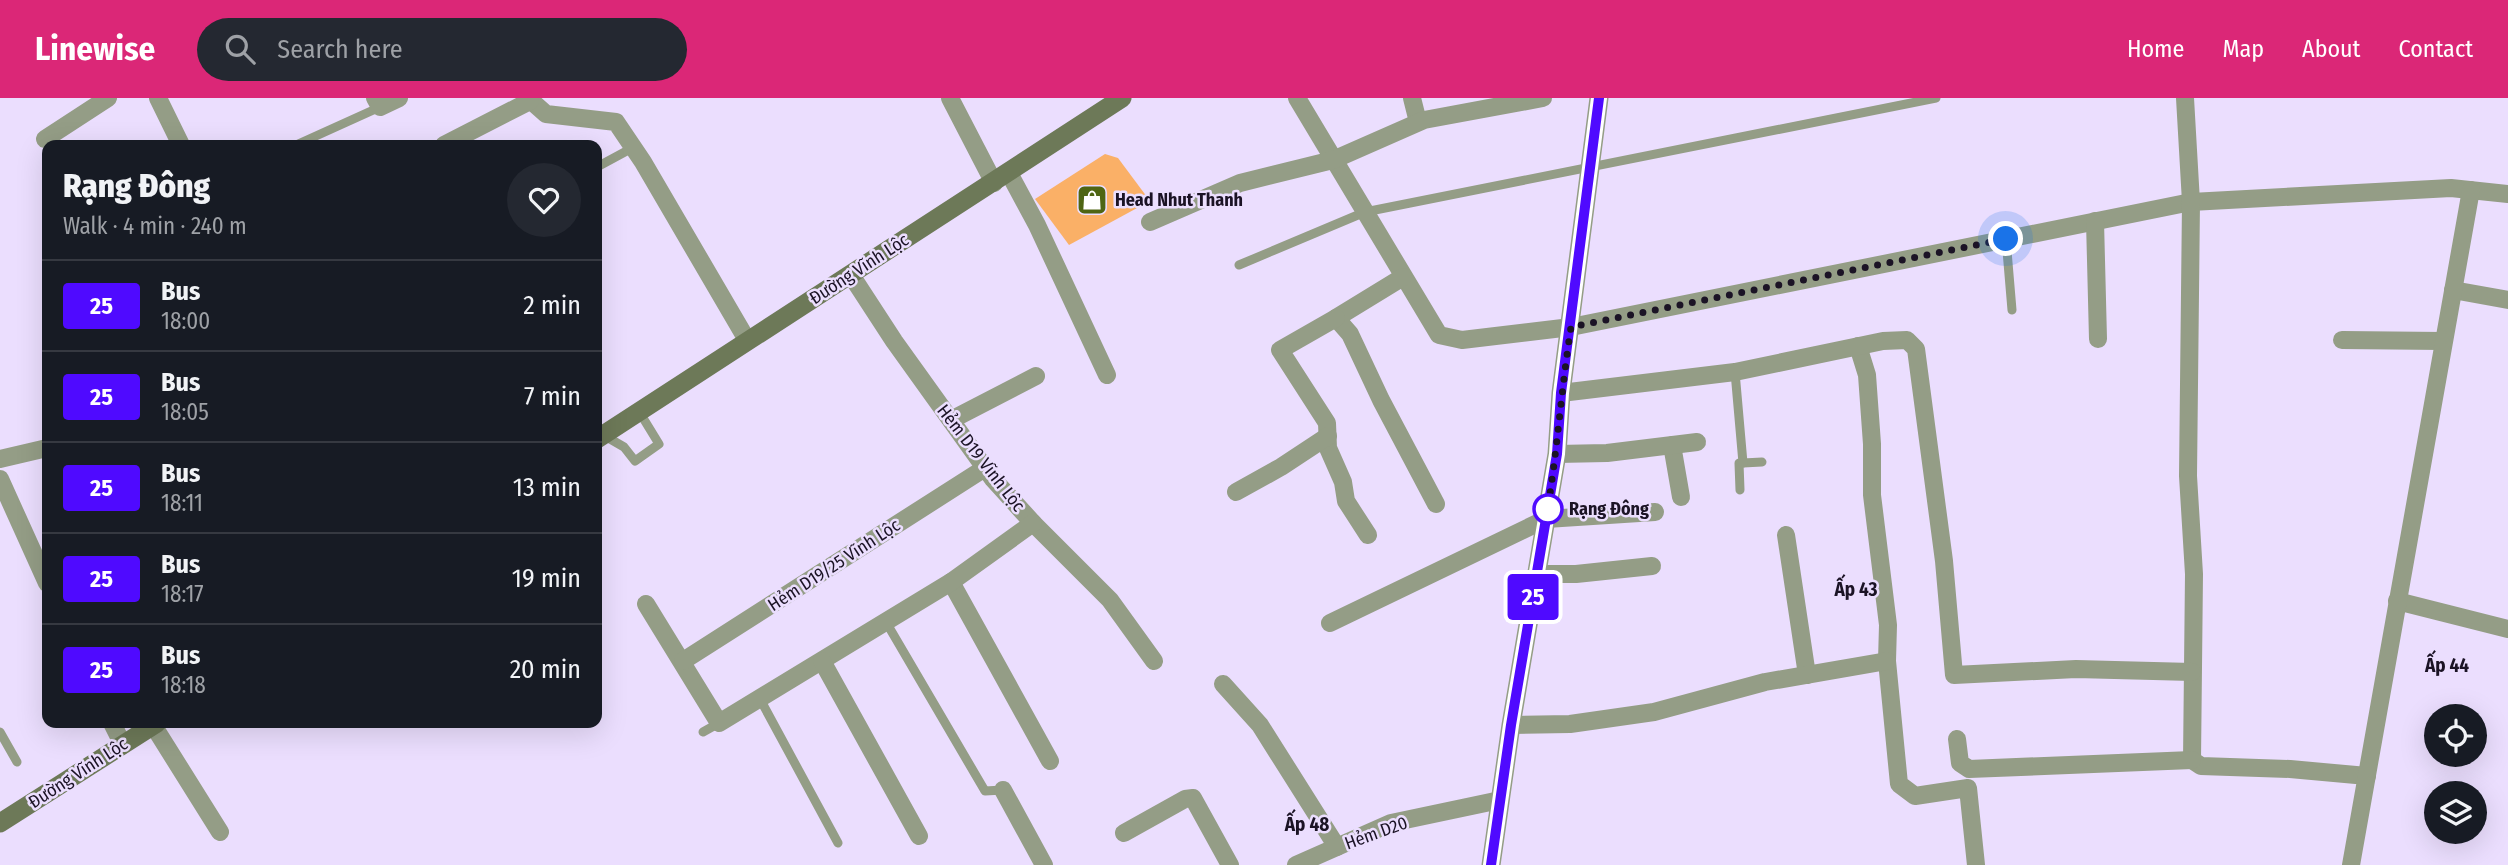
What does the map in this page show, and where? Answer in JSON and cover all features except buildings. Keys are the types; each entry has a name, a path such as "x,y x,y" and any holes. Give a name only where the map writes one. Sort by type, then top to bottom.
{"main road":[{"name":"Đường Vĩnh Lộc","path":"602,436 1122,98"},
{"name":"Đường Vĩnh Lộc","path":"0,823 141,730"}],"street":[{"path":"44,139 108,98"},
{"path":"158,98 179,140"},
{"path":"378,102 399,98"},
{"path":"950,98 1001,178 1037,225 1107,375"},
{"path":"1297,98 1439,335 1462,340 1571,327 2191,202 2451,188 2508,194"},
{"path":"1412,98 1418,122"},
{"path":"1491,865 1511,725 1557,454 1561,393 1599,98"},
{"path":"2185,98 2191,202 2188,477 2194,573 2192,760"},
{"path":"1150,222 1240,183 1333,160 1418,122 1535,99"},
{"path":"453,140 529,100 545,114 616,121 634,147 747,340"},
{"path":"2351,865 2471,190"},
{"path":"2095,221 2098,338"},
{"name":"Hẻm D19 Vĩnh Lộc","path":"851,275 894,341 985,468 1033,523 1110,600 1154,661"},
{"path":"1368,535 1346,501 1343,482 1328,448 1327,423 1280,350 1403,277"},
{"path":"2453,290 2508,300"},
{"path":"1336,317 1350,334 1381,400 1436,504"},
{"path":"1561,393 1735,372 1858,346 1907,340 1916,349 1944,561 1954,675 2076,669 2192,671"},
{"path":"2343,340 2443,341"},
{"path":"1858,346 1867,375 1872,444 1872,495 1888,625 1887,661 1899,784 1915,796 1968,789 1976,865"},
{"path":"951,420 1036,376"},
{"path":"1236,492 1328,436"},
{"path":"1557,454 1607,453 1698,442"},
{"path":"1672,445 1681,497"},
{"path":"0,458 42,449"},
{"name":"Hẻm D19/25 Vĩnh Lộc","path":"683,662 985,468"},
{"path":"0,479 42,572"},
{"path":"1330,623 1546,519 1655,512"},
{"path":"646,604 719,723 951,582 1033,523"},
{"path":"1786,535 1807,674"},
{"path":"1537,573 1576,574 1652,566"},
{"path":"951,582 1050,761"},
{"path":"2397,601 2508,629"},
{"path":"822,661 919,836"},
{"path":"1511,725 1570,724 1654,712 1765,682 1887,661"},
{"path":"1223,684 1260,725 1337,847"},
{"path":"141,730 220,832"},
{"path":"1957,739 1960,763 1969,769 2192,760 2200,766 2290,769 2367,776"},
{"path":"1003,790 1044,865"},
{"path":"1124,833 1185,799 1193,798 1230,865"},
{"name":"Hẻm D20","path":"1296,865 1391,823 1500,800"}],"lane":[{"path":"1239,265 1365,212 1936,98"},
{"path":"306,140 378,102"},
{"path":"602,164 634,147"},
{"path":"2006,239 2012,310"},
{"path":"1735,372 1743,463"},
{"path":"602,438 624,447 635,461 659,444 640,413"},
{"path":"1740,490 1739,463 1762,462"},
{"path":"887,622 985,791 1003,790"},
{"path":"760,699 838,843"},
{"path":"703,732 719,723"},
{"path":"0,732 17,762"}],"bus line":[{"name":"25","path":"1491,865 1511,725 1557,454 1561,393 1599,98"}],"place":[{"name":"Head Nhut Thanh","path":"1092,200"},
{"name":"Rạng Đông","path":"1548,509"}],"district":[{"name":"Ấp 43","path":"1856,589"},
{"name":"Ấp 44","path":"2447,665"},
{"name":"Ấp 48","path":"1307,824"}],"route":[{"path":"1548,509 1546,519 1557,454 1561,393 1571,327 2006,239"}]}
